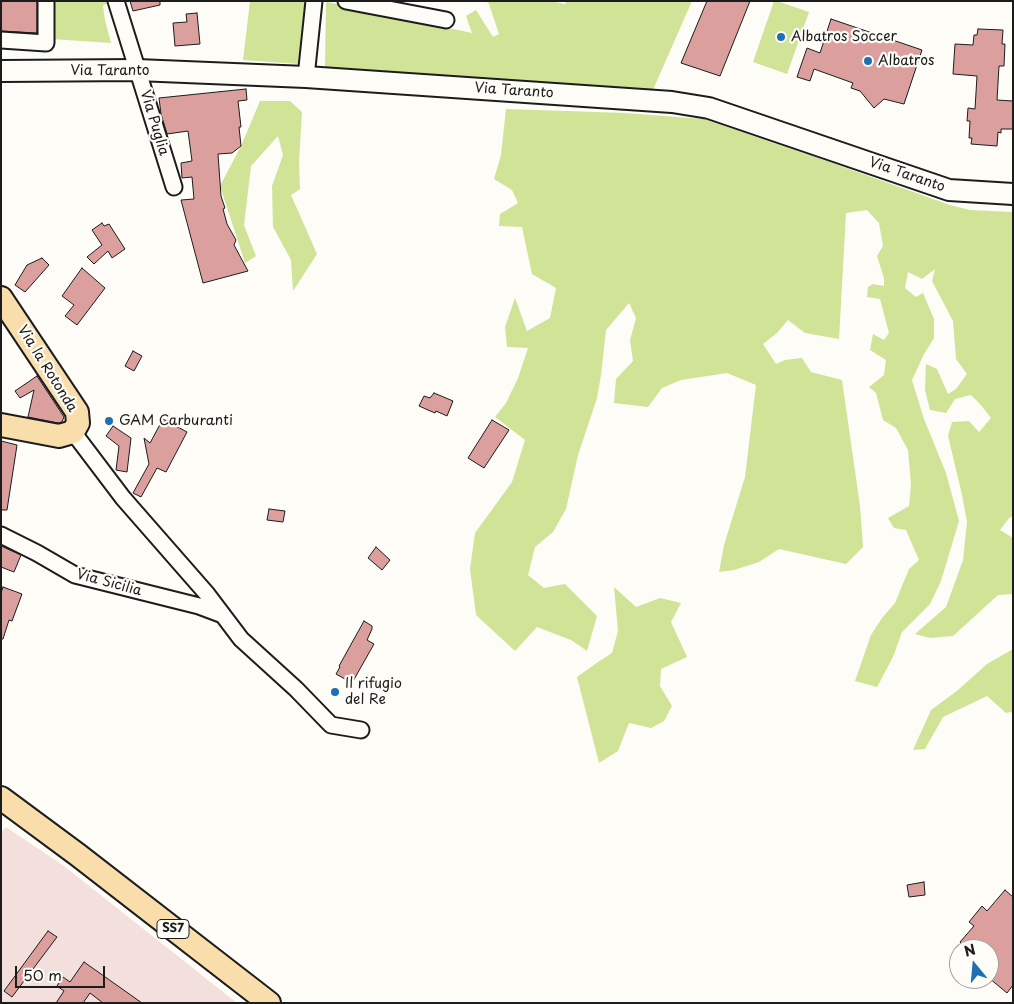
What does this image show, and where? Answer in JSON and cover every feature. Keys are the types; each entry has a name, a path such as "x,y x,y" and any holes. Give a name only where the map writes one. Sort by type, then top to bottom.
{"main road":[{"name":"Via la Rotonda","path":"1,298 77,412 78,423 73,432 59,436 1,425"},
{"name":"SS7","path":"1,798 78,855 269,1003"}],"street":[{"path":"1,40 46,43 46,1"},
{"name":"Via Puglia","path":"116,1 174,187"},
{"path":"306,77 314,1"},
{"path":"346,1 446,20"},
{"name":"Via Taranto","path":"1,70 138,70 306,77 481,90 659,100 709,108 949,190 1013,194"},
{"path":"73,432 123,498 207,594 242,639 296,689 331,725 361,730"},
{"name":"Via Sicilia","path":"1,535 75,575 199,606 223,614"}],"shaded area":[{"path":"6,827 64,866 237,1003 1,1003 1,833"}],"green space":[{"path":"55,1 108,1 103,6 111,43 52,39"},
{"path":"250,1 306,1 299,64 243,60"},
{"path":"486,1 550,1 565,4 567,1 692,1 652,92 491,78 325,67 327,2 472,33 466,16 476,10 493,37 499,34 489,4"},
{"name":"Albatros Soccer","path":"774,1 809,12 787,74 753,62"},
{"path":"260,101 290,101 302,112 299,162 300,189 291,195 317,254 293,291 291,260 273,227 272,186 283,155 278,136 251,166 244,225 256,256 245,263 220,186 241,146"},
{"path":"506,109 625,113 704,119 950,205 970,210 1013,212 1013,517 1010,517 1000,530 1013,538 1013,594 998,595 953,636 930,638 915,634 946,607 963,560 967,522 948,436 952,422 969,421 979,432 991,418 971,395 955,399 946,413 930,410 925,390 926,364 937,369 948,394 956,389 967,374 956,359 953,321 932,281 935,269 922,279 908,272 905,288 916,297 923,293 934,319 934,338 912,380 924,419 946,473 959,521 941,581 930,604 902,632 893,657 877,687 855,681 871,635 895,603 909,569 919,560 906,530 894,528 888,518 909,506 911,485 908,450 896,428 883,420 876,393 869,387 884,375 886,360 870,350 873,334 884,340 889,333 880,299 867,297 868,287 873,284 884,286 884,278 877,256 883,246 879,223 867,210 846,213 839,339 805,333 788,320 777,333 763,344 776,364 785,360 802,358 811,372 842,380 860,506 863,547 846,564 779,549 759,562 734,570 719,572 724,545 745,477 756,385 727,373 681,380 662,388 648,407 614,403 616,379 633,361 630,340 636,318 629,303 606,330 597,398 578,455 566,509 553,532 535,547 528,575 544,588 565,584 597,616 587,651 571,640 537,627 515,651 476,615 470,569 475,533 512,482 525,440 495,417 506,403 518,378 528,348 507,347 505,327 515,298 527,331 550,318 556,288 532,274 522,227 499,226 500,214 518,203 512,190 494,179 501,155"},
{"path":"614,587 636,607 660,598 681,603 671,622 687,657 661,669 660,686 672,706 664,721 651,728 629,723 618,751 599,763 577,677 612,653 618,631"},
{"path":"1013,649 1013,713 1006,713 987,696 943,717 925,749 913,750 931,710 958,690 987,664"}],"building":[{"path":"1,1 37,1 37,33 1,31"},
{"path":"130,1 160,1 160,5 133,11"},
{"path":"707,1 750,1 720,76 681,63"},
{"path":"197,13 200,44 175,46 173,23 187,22 186,14"},
{"name":"Albatros","path":"831,19 922,50 904,104 884,99 874,108 860,91 851,88 853,83 814,69 810,81 797,77 807,48 820,53"},
{"path":"978,29 1003,30 1002,44 1005,44 1004,66 999,66 997,100 1013,101 1013,129 1001,129 1001,133 998,132 997,146 971,144 972,138 969,138 970,121 967,121 968,108 975,109 977,76 953,74 955,44 973,45 974,35 977,35"},
{"path":"246,89 247,100 238,101 241,146 232,153 218,154 221,196 225,208 223,209 227,224 236,240 234,245 248,271 203,283 181,200 194,199 192,177 182,178 181,163 192,161 188,131 167,134 161,114 159,98"},
{"path":"102,223 104,226 109,224 125,249 112,258 108,251 94,264 87,257 102,245 92,230"},
{"path":"42,258 49,265 25,292 15,285 27,265"},
{"path":"82,268 105,288 77,325 65,316 74,305 62,296"},
{"path":"133,351 142,356 134,371 125,366"},
{"path":"37,376 64,417 62,422 58,423 28,417 34,390 20,398 15,391"},
{"path":"434,393 453,401 447,416 419,406 424,396 430,398"},
{"path":"163,419 187,432 166,472 157,468 141,497 133,493 149,464 144,438 150,443"},
{"path":"492,420 509,430 484,468 468,458"},
{"path":"113,426 131,438 127,472 116,470 119,446 106,436"},
{"path":"1,441 17,445 7,510 1,510"},
{"path":"269,509 285,511 283,522 267,520"},
{"path":"1,546 21,555 14,572 1,567"},
{"path":"376,547 390,560 382,570 368,558"},
{"path":"3,587 22,594 12,621 9,620 3,639 1,639 1,593"},
{"path":"364,621 372,626 367,640 374,644 352,683 336,674"},
{"path":"924,882 925,895 909,897 907,885"},
{"path":"1005,890 1013,897 1013,985 1007,993 999,986 999,939 963,939 974,926 969,922 982,906 987,911"},
{"path":"48,931 57,937 12,997 4,991"},
{"path":"84,962 142,1003 103,1003 90,993 83,1003 56,1003 64,991 57,986 63,977 70,982"}],"place":[{"name":"Albatros Soccer","path":"781,37"},
{"name":"Albatros","path":"868,61"},
{"name":"GAM Carburanti","path":"109,421"},
{"name":"Il rifugio del Re","path":"335,692"}]}
